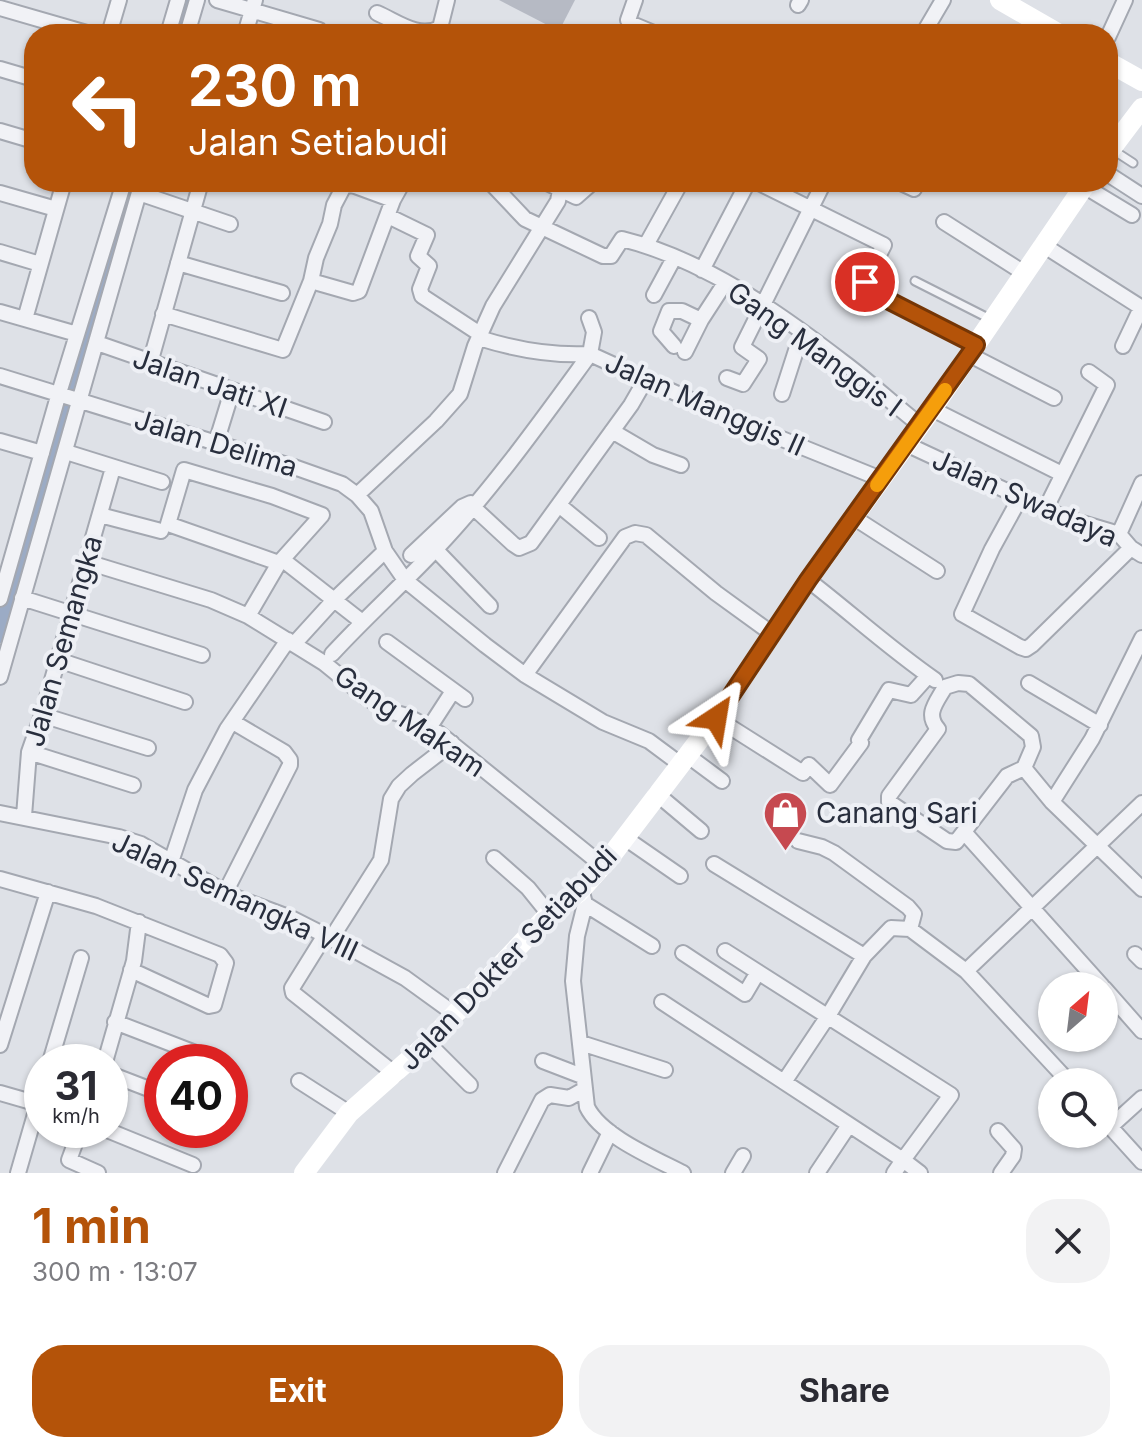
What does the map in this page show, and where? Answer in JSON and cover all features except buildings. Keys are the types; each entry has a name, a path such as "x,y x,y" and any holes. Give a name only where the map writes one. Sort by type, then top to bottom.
{"street":[{"path":"112,24 119,0"},
{"path":"171,24 178,0"},
{"path":"190,24 197,0"},
{"path":"217,0 253,5 303,24"},
{"path":"442,24 447,0"},
{"path":"632,24 628,20 635,0"},
{"path":"929,24 943,0"},
{"path":"1000,0 1023,6 1040,24"},
{"path":"1114,24 1125,0"},
{"path":"0,8 55,24"},
{"path":"377,13 401,24"},
{"path":"1118,68 1142,81"},
{"path":"0,69 24,76"},
{"path":"1118,140 1142,108"},
{"path":"0,131 24,138"},
{"path":"1118,180 1142,196"},
{"path":"25,319 61,192"},
{"path":"0,677 66,452 77,334 121,192"},
{"path":"0,599 42,453 97,343 140,192"},
{"path":"150,192 230,224"},
{"path":"150,363 198,192"},
{"path":"163,314 283,350 311,281 337,192"},
{"path":"371,192 393,200"},
{"path":"311,281 353,293 359,291 397,192"},
{"path":"499,192 516,212 540,228"},
{"path":"560,192 558,201 493,306 460,394 436,421 357,495 371,511 385,551 405,580 525,675 603,722 649,741 722,781"},
{"path":"565,192 576,197 582,192"},
{"path":"646,245 675,192"},
{"path":"702,270 743,192"},
{"path":"776,192 884,245 865,282 868,290 1054,398"},
{"path":"727,378 743,384 759,359 742,347 819,192"},
{"name":"Jalan Dokter Setiabudi","path":"304,1173 349,1113 428,1043 549,914 582,898 716,718 771,633 973,350 1079,192"},
{"path":"1097,192 1132,215"},
{"path":"0,193 56,209"},
{"name":"Jalan Manggis II","path":"388,216 427,235 418,256 429,266 420,289 422,296 480,336 497,344 569,355 590,354 735,420 881,479"},
{"path":"944,222 1024,273"},
{"name":"Gang Manggis I","path":"540,228 607,257 613,254 621,239 646,245 702,270 764,307 926,417 1062,474"},
{"path":"1043,245 1141,308 1123,346"},
{"path":"0,252 40,264"},
{"path":"654,295 674,258"},
{"path":"178,263 282,293"},
{"path":"701,320 682,311 669,311 661,331 679,349 701,320 725,283"},
{"path":"0,312 77,334"},
{"path":"332,654 361,621 436,550 477,502 590,354 594,332 589,318"},
{"path":"782,394 802,332"},
{"name":"Jalan Jati XI","path":"97,343 324,422"},
{"path":"1045,510 1107,385 1089,372"},
{"name":"Jalan Delima","path":"0,376 324,477 342,484 357,495"},
{"path":"477,502 495,530 519,548 531,543 646,379"},
{"path":"216,443 232,391"},
{"path":"612,431 653,455 681,465"},
{"path":"0,441 42,453"},
{"name":"Jalan Swadaya","path":"906,444 1045,510 1119,534 1136,552"},
{"path":"66,452 162,482"},
{"name":"Jalan Semangka","path":"24,816 29,752 113,468"},
{"path":"248,616 281,561 322,515 272,496 184,470 168,524 281,561 361,621"},
{"path":"1119,534 1142,483"},
{"path":"1020,498 962,614 1020,647 1026,649 1032,645 1136,552"},
{"path":"411,555 462,507 477,502"},
{"path":"559,505 599,538"},
{"path":"100,515 161,531"},
{"path":"853,517 937,571"},
{"path":"525,675 625,537 635,533 646,535 696,578 771,633"},
{"path":"436,550 490,606"},
{"path":"171,862 195,790 233,722 291,642 385,551"},
{"name":"Gang Makam","path":"87,562 211,600 248,616 324,663 367,698 429,728 452,743 603,866"},
{"path":"808,580 858,619 892,651 945,687"},
{"path":"22,598 202,655"},
{"path":"1052,802 1100,725 1142,638"},
{"path":"387,642 459,695 429,728"},
{"path":"58,660 185,702"},
{"path":"716,718 803,773 809,765 830,785 861,743 859,740 889,690 911,695 928,676"},
{"path":"1029,683 1100,725"},
{"path":"969,684 1031,736 1033,747 1024,768 1007,776 956,842 947,841 888,799 938,729 931,721 930,714 945,687 969,684"},
{"path":"42,715 148,748"},
{"path":"225,893 290,765 288,755 233,722"},
{"path":"395,1074 293,993 292,988 381,860 391,799 412,774 452,743"},
{"path":"29,752 133,785"},
{"path":"1024,768 1052,802 1142,889"},
{"path":"657,794 701,831"},
{"path":"966,971 1142,803"},
{"name":"Jalan Semangka VIII","path":"0,813 141,844 225,893 268,908 405,978 456,1015"},
{"path":"964,832 1090,972"},
{"path":"625,838 680,876"},
{"path":"798,841 834,853 908,907 914,914 910,929"},
{"path":"494,858 528,888 549,914"},
{"path":"714,864 864,956"},
{"path":"0,879 96,906 220,955 226,963 217,999 214,1005 209,1006 131,970"},
{"path":"0,1045 48,892"},
{"path":"652,946 582,898 573,981 583,1083 587,1107 593,1119 610,1132 683,1173"},
{"path":"110,1044 131,970 139,922"},
{"path":"784,1082 864,956 891,928 910,929 966,971 1056,1068"},
{"path":"725,951 951,1095 898,1168"},
{"path":"683,953 745,994 758,972"},
{"path":"55,1044 81,958"},
{"path":"662,1002 849,1125 898,1168 920,1173"},
{"path":"1118,1004 1142,1031"},
{"path":"115,1022 172,1044"},
{"path":"428,1043 470,1085"},
{"path":"581,1043 665,1070"},
{"path":"543,1061 583,1083"},
{"path":"299,1081 349,1113"},
{"path":"505,1173 542,1100 550,1095 569,1098 583,1083"},
{"path":"0,1093 24,1097"},
{"path":"1118,1116 1142,1098"},
{"path":"817,1173 849,1125"},
{"path":"998,1131 1014,1149 1013,1156 1001,1173"},
{"path":"590,1173 610,1132"},
{"path":"1118,1136 1142,1162"},
{"path":"128,1139 193,1165"},
{"path":"18,1173 26,1148"},
{"path":"73,1148 69,1160 98,1173"},
{"path":"733,1173 743,1156"}],"lane":[{"path":"1118,155 1133,163"},
{"path":"915,281 993,320"}],"waterway":[{"path":"179,24 186,0"},
{"path":"0,631 129,192"}],"slow traffic":[{"path":"877,485 945,390"}],"place":[{"name":"Canang Sari","path":"785,852"}],"route":[{"path":"716,718 771,633 976,345 868,290 865,282"}]}
